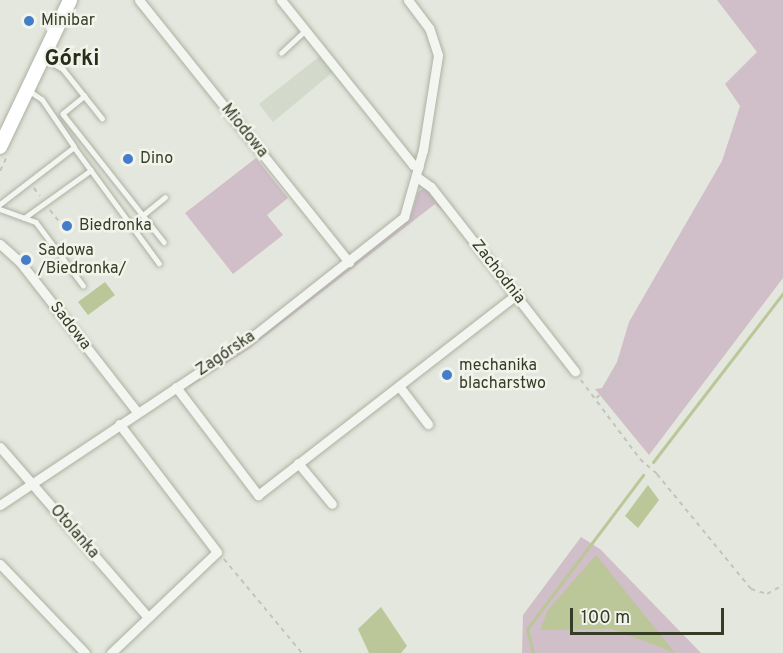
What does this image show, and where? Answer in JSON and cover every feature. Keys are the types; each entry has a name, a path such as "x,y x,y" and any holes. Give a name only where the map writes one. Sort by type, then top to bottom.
{"main road":[{"path":"0,147 70,0"}],"street":[{"name":"Miodowa","path":"139,0 349,262"},
{"name":"Zachodnia","path":"281,0 575,371"},
{"name":"Zagórska","path":"0,505 252,337 404,218 418,172 438,55 429,28 411,1"},
{"name":"Sadowa","path":"0,244 20,262 137,412"},
{"path":"176,387 258,495 516,295"},
{"path":"399,386 428,424"},
{"path":"111,653 218,552 119,424"},
{"name":"Otolanka","path":"0,447 148,617"},
{"path":"298,464 332,504"},
{"path":"0,564 85,653"}],"lane":[{"path":"280,53 306,30"},
{"path":"43,57 59,65 102,118"},
{"path":"27,90 42,100 159,263"},
{"path":"85,96 63,114 164,242"},
{"path":"0,204 74,147"},
{"path":"24,218 91,170"},
{"path":"143,215 165,197"},
{"path":"0,209 36,222 83,285"}],"path":[{"path":"596,399 612,384 624,354"},
{"path":"575,371 640,459 657,474 751,589 767,594 783,585"},
{"path":"218,552 302,653"}],"shaded area":[{"path":"717,0 783,0 783,278 649,455 595,389 602,388 617,362 629,322 722,161 740,106 725,84 757,52"},
{"path":"320,56 333,72 273,122 259,104"},
{"path":"256,158 288,198 267,215 283,235 233,274 185,213"},
{"path":"425,187 446,214 435,204 249,349 189,387 186,385 258,338 400,227 411,215 418,192"},
{"path":"105,282 115,295 88,315 78,302"},
{"path":"648,485 659,500 638,528 625,516"},
{"path":"581,537 600,549 701,653 522,653 523,615"},
{"path":"596,555 675,653 613,629 540,630 548,610"},
{"path":"381,607 407,646 401,653 369,653 358,629"}],"waterway":[{"path":"653,462 783,293"},
{"path":"533,653 527,629 643,475"}],"place":[{"name":"Minibar","path":"29,21"},
{"name":"Dino","path":"128,159"},
{"name":"Biedronka","path":"67,226"},
{"name":"Sadowa /Biedronka/","path":"26,260"},
{"name":"mechanika blacharstwo","path":"447,375"}],"district":[{"name":"Górki","path":"72,60"}]}
